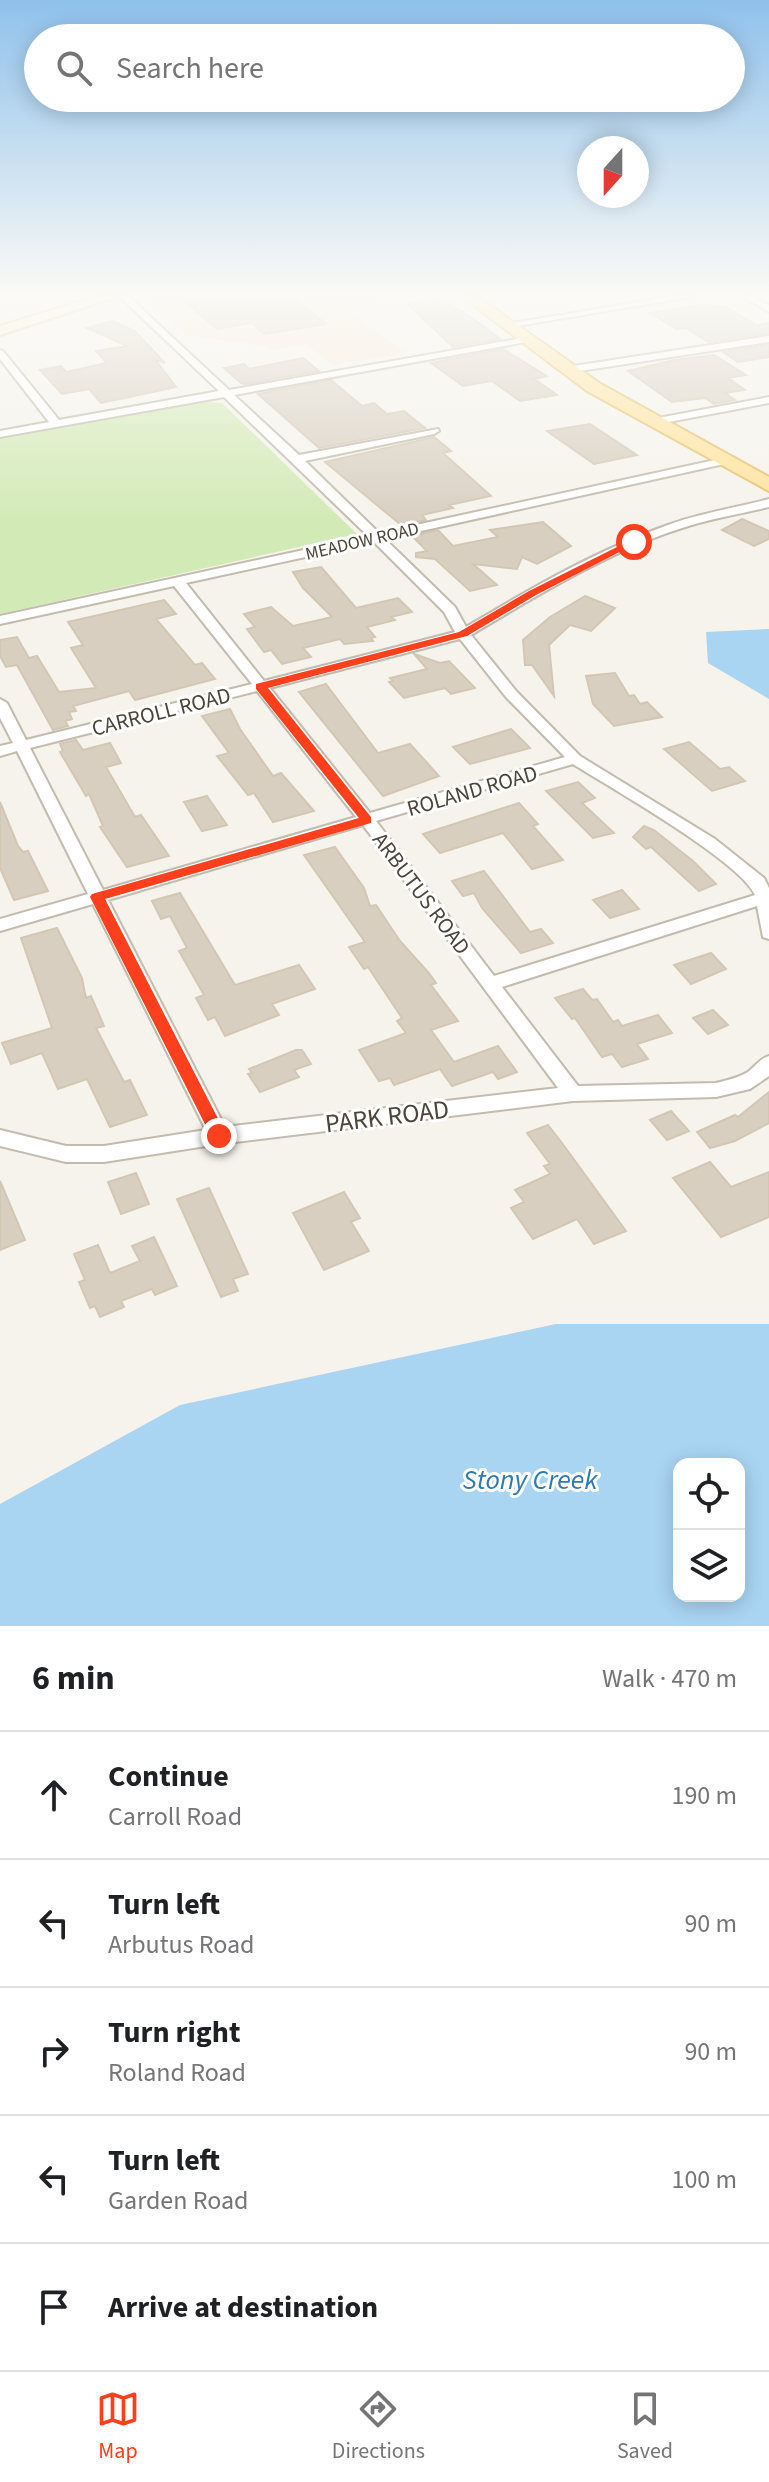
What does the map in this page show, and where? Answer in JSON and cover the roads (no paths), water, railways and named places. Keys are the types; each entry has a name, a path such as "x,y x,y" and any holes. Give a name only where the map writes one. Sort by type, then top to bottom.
{"main road":[{"path":"570,372 653,422 769,485"}],"street":[{"path":"15,372 56,424"},
{"path":"203,372 297,459 450,610 463,634 511,694 575,759 709,843 758,882 765,898 769,933"},
{"path":"0,434 343,372"},
{"path":"653,422 768,401"},
{"path":"297,459 434,431"},
{"name":"MEADOW ROAD","path":"0,620 724,461"},
{"name":"CARROLL ROAD","path":"0,751 463,634 617,549 675,526 769,503"},
{"name":"ARBUTUS ROAD","path":"178,582 367,820 573,1094"},
{"path":"0,703 219,1136"},
{"name":"ROLAND ROAD","path":"0,925 575,759"},
{"path":"491,984 765,898"},
{"name":"PARK ROAD","path":"0,1138 66,1154 104,1154 219,1136 573,1094 716,1090 743,1084 769,1063"}],"water":[{"path":"769,629 769,699 708,663 706,632"},
{"name":"Stony Creek","path":"556,1324 769,1324 769,1626 0,1626 0,1504 180,1405"}]}
